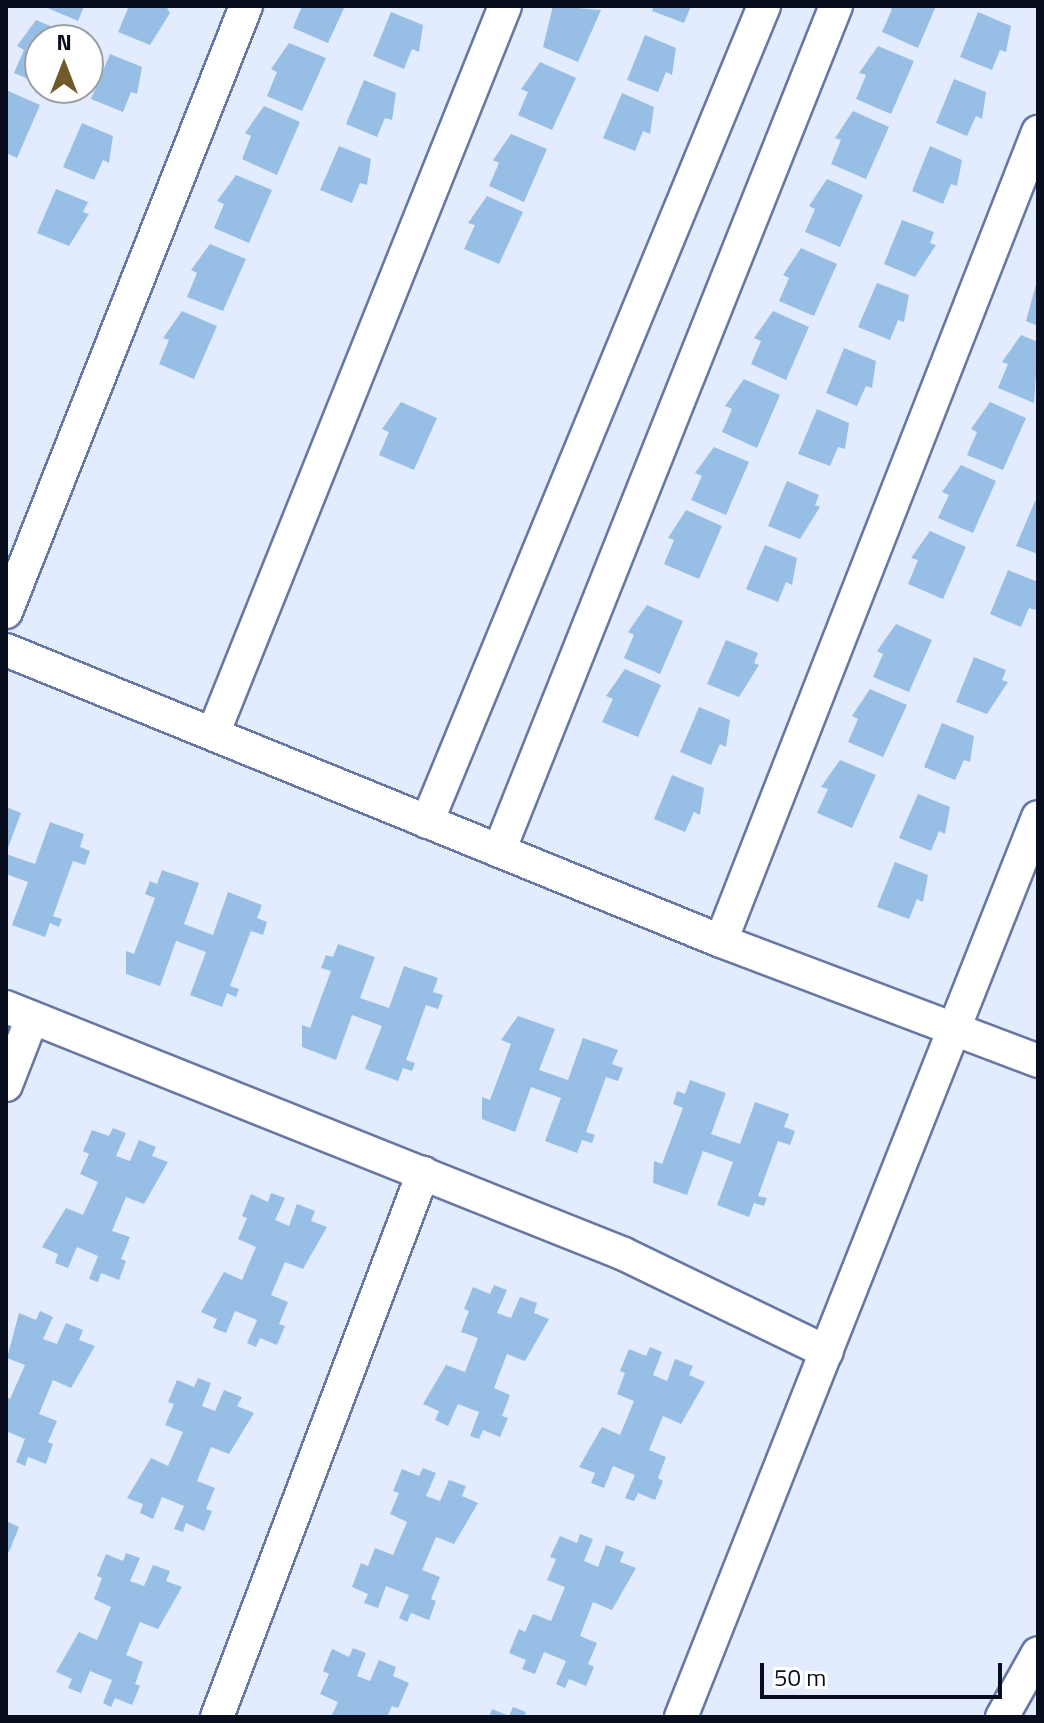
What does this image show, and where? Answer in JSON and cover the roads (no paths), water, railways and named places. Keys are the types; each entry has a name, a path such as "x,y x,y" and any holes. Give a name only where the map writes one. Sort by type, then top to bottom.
{"street":[{"path":"6,612 246,6"},
{"path":"213,734 505,6"},
{"path":"427,822 764,6"},
{"path":"499,851 836,6"},
{"path":"721,941 1038,132"},
{"path":"6,650 721,941 1038,1061"},
{"path":"681,1717 1038,817"},
{"path":"6,1085 19,1012 624,1254 827,1352"},
{"path":"217,1717 423,1173"},
{"path":"1002,1717 1038,1653"}]}
